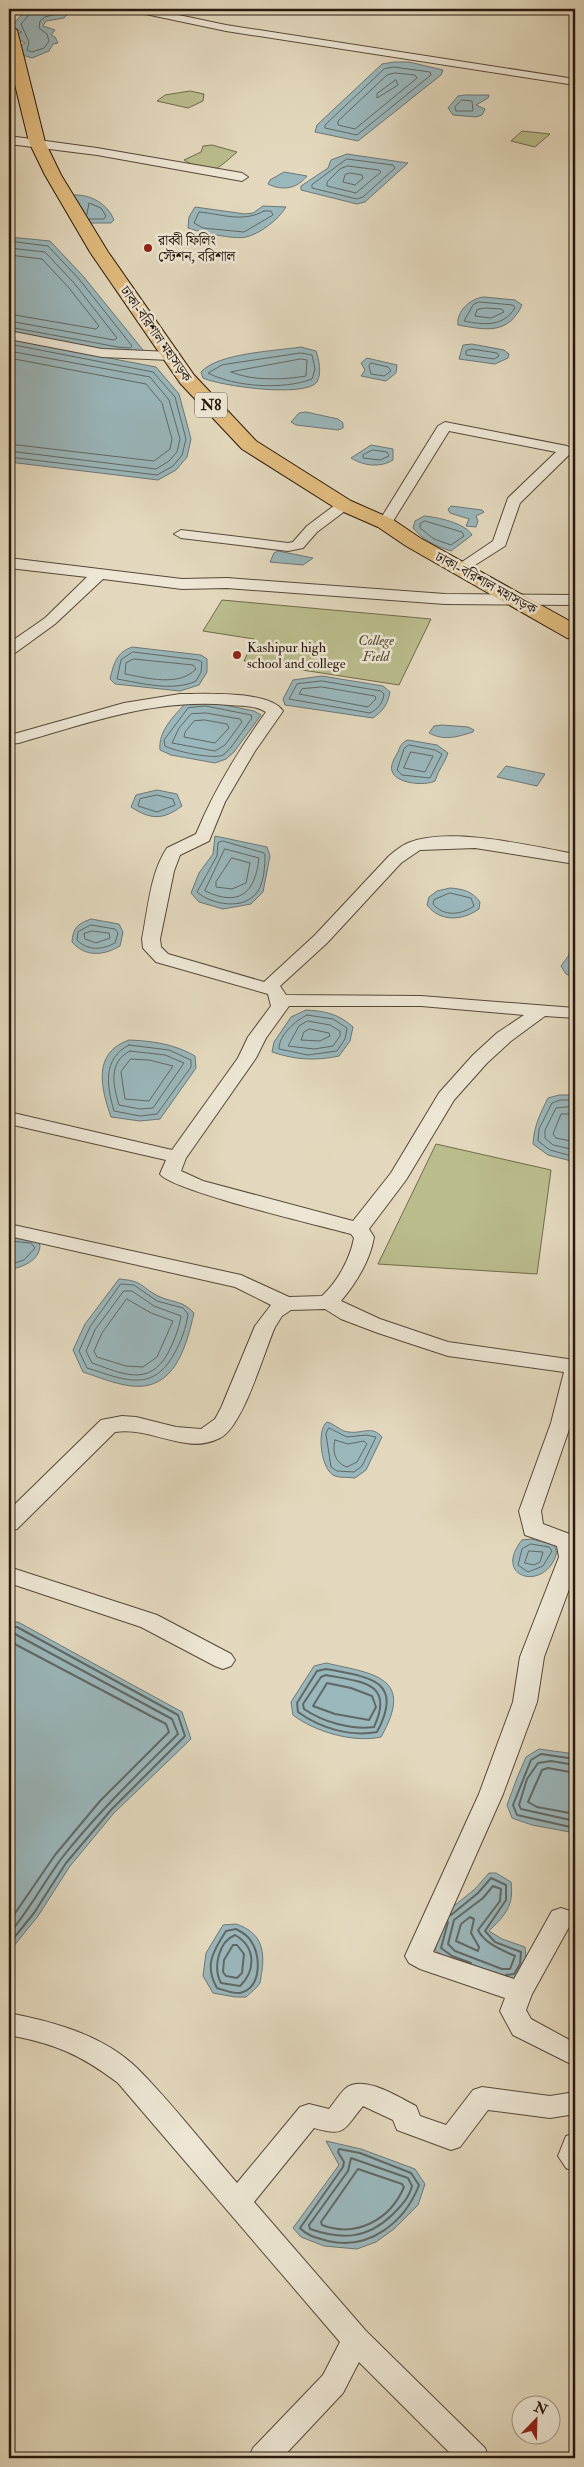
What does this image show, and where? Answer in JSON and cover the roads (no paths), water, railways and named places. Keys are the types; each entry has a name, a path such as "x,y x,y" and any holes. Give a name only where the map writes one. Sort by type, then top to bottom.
{"highway":[{"name":"ঢাকা-বরিশাল মহাসড়ক","path":"9,30 42,155 99,252 187,380 248,445 344,505 384,523 575,633"}],"street":[{"path":"136,9 243,30 575,82"},
{"path":"9,140 38,142 135,156 169,165 242,177"},
{"path":"9,335 102,353 170,356"},
{"path":"384,523 445,426 568,450 512,501 500,543 461,569"},
{"path":"182,534 288,547 298,545 312,529 344,505"},
{"path":"9,563 182,584 213,585 227,582 411,598 521,602 575,600"},
{"path":"9,650 50,621 98,575"},
{"path":"9,738 13,740 128,706 193,697 263,704 275,711 247,750 217,802 203,837 173,852 165,871 151,940 152,948 162,958 274,994 421,1001 575,1013"},
{"path":"328,1303 346,1278 363,1248 364,1237 358,1230 182,1180 170,1174 176,1157 247,1058 258,1037 277,1011 274,994 281,974 321,939 390,865 414,846 464,842 575,859"},
{"path":"358,1230 399,1176 446,1097 480,1059 504,1038 542,1010"},
{"path":"9,1118 176,1157"},
{"path":"9,1230 241,1282 286,1304 328,1303 341,1311 381,1327 448,1349 575,1367 562,1423 530,1511 533,1529 566,1541 570,1557 532,1657 526,1702 495,1784 418,1956 429,1962 520,1992"},
{"path":"9,1523 109,1425 135,1422 185,1436 203,1436 215,1432 228,1416 262,1332 276,1310 286,1304"},
{"path":"9,1575 149,1621 222,1660"},
{"path":"561,1918 520,1992 513,2011 522,2027 575,2054"},
{"path":"9,2024 50,2031 78,2042 101,2055 127,2075 356,2340 475,2458"},
{"path":"237,2203 309,2115 334,2122 356,2095 368,2094 407,2114 406,2122 451,2139 482,2098 550,2107 575,2103"},
{"path":"575,2144 571,2156 575,2160"},
{"path":"263,2458 333,2384 356,2340"}],"water":[{"path":"27,9 60,9 69,13 64,18 46,21 43,26 55,30 51,35 55,37 58,43 53,44 49,51 32,58 22,55 21,46 25,43 18,39 17,34 22,32 14,28 15,22"},
{"path":"409,62 443,70 441,75 358,141 315,132 317,125 382,64"},
{"path":"489,95 488,98 476,105 485,109 482,115 476,117 453,115 448,108 458,96"},
{"path":"347,154 408,163 365,202 357,204 301,190 301,186 328,168 331,160"},
{"path":"284,172 307,176 299,184 289,188 279,188 268,184 270,180"},
{"path":"72,195 85,196 97,201 107,209 114,220 111,223 85,223 81,214 83,210"},
{"path":"263,206 286,207 269,225 257,233 246,237 226,237 188,228 189,217 195,207 245,214 253,213"},
{"path":"9,237 50,241 83,276 143,350 118,352 99,350 9,332"},
{"path":"484,297 515,300 522,305 516,315 503,326 487,329 458,325 459,315 465,306 474,300"},
{"path":"9,339 156,367 179,394 191,439 187,457 176,470 158,480 9,462"},
{"path":"472,344 504,350 509,354 508,358 495,364 459,359 463,345"},
{"path":"301,347 316,351 318,358 319,378 317,382 309,387 280,390 243,387 203,378 201,372 209,366 233,357"},
{"path":"367,358 397,365 396,373 386,381 361,376 365,370 361,363"},
{"path":"306,412 338,419 343,423 343,428 338,430 296,425 291,422 299,413"},
{"path":"371,445 393,449 393,460 388,463 372,465 361,463 351,458"},
{"path":"451,506 482,510 484,512 476,516 478,521 476,527 466,526 469,519 450,513 448,509"},
{"path":"424,516 443,519 457,524 472,535 451,551 440,547 425,539 413,528 415,521"},
{"path":"278,551 313,558 303,565 270,562 274,553"},
{"path":"132,647 201,655 207,659 207,672 199,685 180,691 115,684 110,679 114,663 122,652"},
{"path":"322,676 383,686 390,692 388,700 382,710 373,718 285,705 283,699 293,680"},
{"path":"206,701 254,711 261,715 234,752 226,759 215,763 171,755 160,750 164,730 186,703"},
{"path":"434,726 468,727 474,730 473,732 451,737 440,737 429,733"},
{"path":"408,740 437,745 448,753 435,781 430,783 411,783 399,779 392,771 393,761 402,744"},
{"path":"506,766 545,774 537,786 497,777"},
{"path":"157,790 177,794 182,806 169,814 157,817 145,814 131,807 136,795"},
{"path":"215,836 267,847 270,856 263,892 251,904 223,909 199,902 191,893 199,873 213,854"},
{"path":"450,888 463,890 474,895 480,902 479,909 466,916 452,918 432,911 427,905 429,897 437,891"},
{"path":"91,919 119,924 123,932 120,946 101,953 88,952 77,947 72,942 73,933 79,925"},
{"path":"575,943 575,978 566,974 561,966 569,955 570,945"},
{"path":"306,1010 331,1014 353,1027 350,1041 339,1056 306,1059 272,1052 274,1042 291,1017"},
{"path":"129,1040 163,1044 195,1056 196,1068 160,1119 140,1121 111,1117 104,1095 102,1072 104,1062 109,1053 117,1046"},
{"path":"559,1095 575,1095 575,1162 548,1155 533,1144 536,1126 548,1098"},
{"path":"9,1236 34,1239 40,1245 34,1259 25,1265 9,1270"},
{"path":"119,1279 137,1283 158,1296 185,1306 194,1313 187,1339 176,1364 168,1374 146,1386 125,1385 83,1372 73,1350 85,1324"},
{"path":"327,1422 346,1432 374,1431 382,1437 366,1470 355,1478 335,1476 326,1467 321,1441 324,1426"},
{"path":"531,1539 553,1544 556,1553 553,1562 546,1571 529,1577 521,1575 515,1570 513,1562 515,1552 522,1540"},
{"path":"9,1622 18,1622 182,1712 191,1739 114,1813 70,1866 38,1916 9,1952"},
{"path":"326,1663 374,1675 385,1682 391,1690 394,1702 381,1737 359,1738 335,1735 312,1726 293,1715 291,1702 314,1666"},
{"path":"539,1749 575,1754 575,1833 532,1825 512,1818 507,1805 517,1778 526,1757"},
{"path":"489,1873 496,1873 511,1882 512,1890 508,1909 489,1931 502,1939 525,1947 526,1957 524,1966 520,1975 512,1980 450,1961 435,1950 444,1914 475,1889"},
{"path":"236,1924 251,1931 256,1936 263,1955 260,1983 246,1997 213,1993 203,1976 206,1953 223,1925"},
{"path":"326,2141 361,2149 415,2169 425,2184 418,2205 394,2229 376,2242 357,2249 324,2246 301,2237 293,2228 339,2165"}],"place":[{"name":"রাব্বী ফিলিং স্টেশন, বরিশাল","path":"148,248"},
{"name":"Kashipur high school and college","path":"237,655"}],"park label":[{"name":"College Field","path":"376,648"}]}
